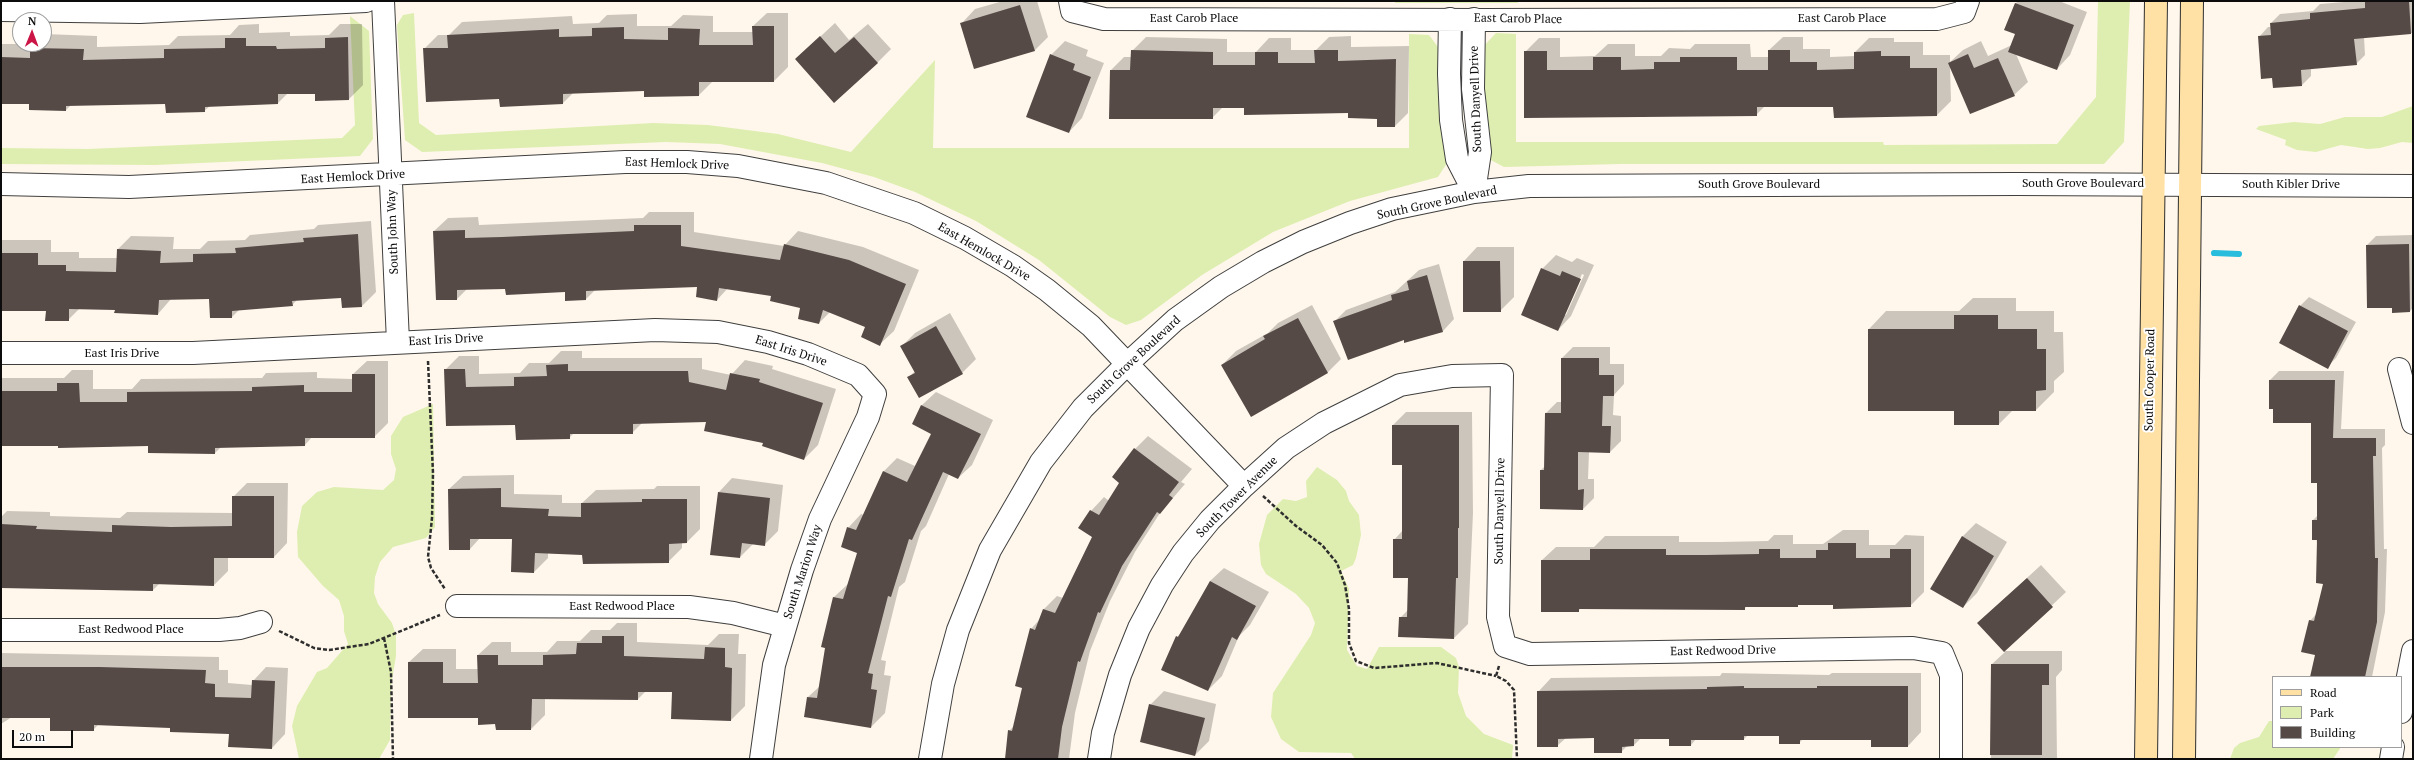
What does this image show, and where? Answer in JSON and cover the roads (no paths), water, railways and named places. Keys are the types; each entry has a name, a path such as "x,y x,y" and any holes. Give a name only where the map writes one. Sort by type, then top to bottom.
{"main road":[{"name":"South Cooper Road","path":"2156,1 2170,185 2184,759"},
{"name":"South Cooper Road","path":"2146,759 2170,185 2192,1"}],"street":[{"path":"1,10 140,12 366,1"},
{"name":"South John Way","path":"383,1 398,342"},
{"name":"East Carob Place","path":"1071,6 1104,19 1937,19 1966,6"},
{"name":"South Danyell Drive","path":"1450,19 1449,74 1457,159 1474,192"},
{"name":"South Danyell Drive","path":"1474,19 1473,89 1480,152 1474,192"},
{"name":"East Hemlock Drive","path":"1,184 129,187 391,175 625,162 687,162 738,166 826,183 914,213 965,238 1013,266 1091,326 1247,483"},
{"name":"South Kibler Drive","path":"2170,185 2413,186"},
{"name":"South Grove Boulevard","path":"930,759 943,684 956,638 990,550 1041,462 1082,408 1175,320 1221,287 1262,262 1303,242 1350,223 1392,209 1474,192 1529,186 2170,185"},
{"name":"East Iris Drive","path":"1,353 138,354 655,330 718,332 768,342 808,354 858,375 875,394"},
{"path":"2399,369 2413,423"},
{"name":"South Danyell Drive","path":"1502,375 1498,617 1505,646"},
{"name":"South Tower Avenue","path":"1099,759 1103,733 1120,675 1142,622 1162,585 1183,553 1210,520 1247,483 1286,448 1324,423 1400,385 1452,376 1502,375"},
{"name":"South Marion Way","path":"761,759 774,665 785,626 820,519 868,417 875,394"},
{"name":"East Redwood Place","path":"457,606 689,607 733,612 785,626"},
{"name":"East Redwood Place","path":"1,630 219,630 240,628 260,622"},
{"name":"East Redwood Drive","path":"1505,646 1530,654 1913,648 1942,653 1951,675 1951,759"},
{"path":"2402,707 2413,651"},
{"path":"2391,759 2394,748"}],"waterway":[{"path":"2214,253 2239,254"}]}
